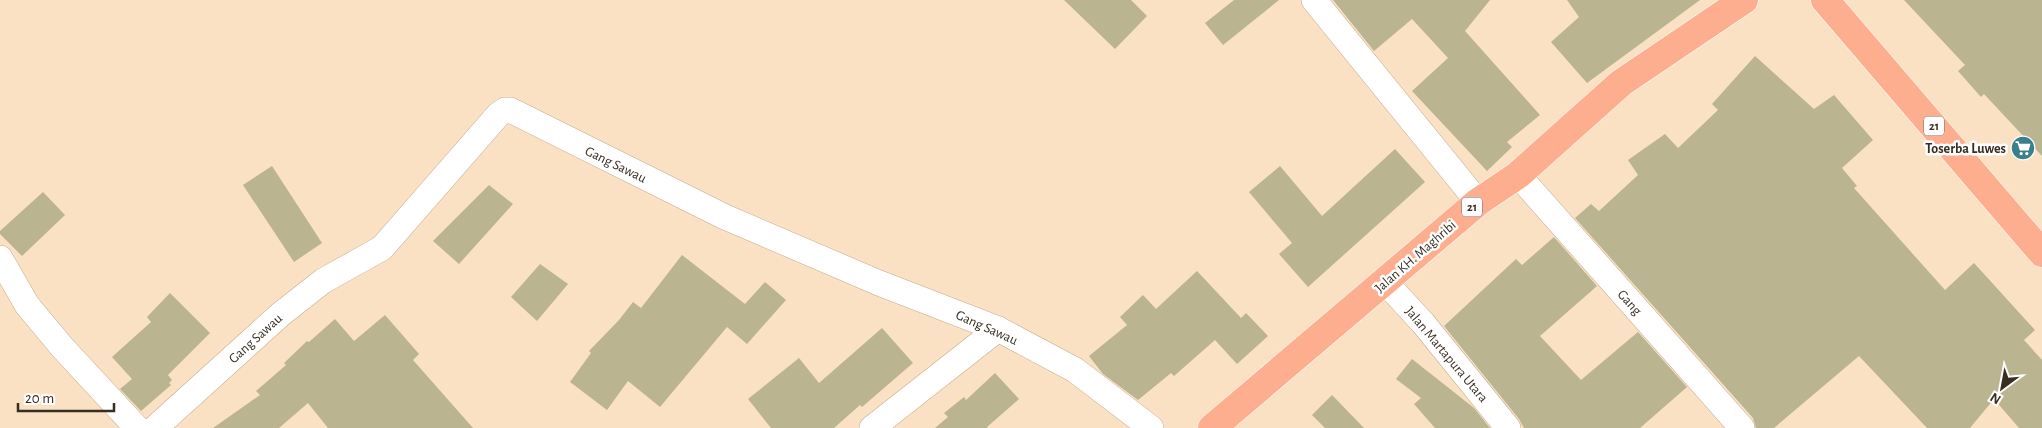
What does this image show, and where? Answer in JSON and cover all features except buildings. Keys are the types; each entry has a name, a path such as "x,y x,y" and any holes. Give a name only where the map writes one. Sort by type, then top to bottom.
{"highway":[{"name":"Jalan KH. Maghribi","path":"1212,428 1478,202 1518,175 1622,82 1744,0"},
{"name":"21","path":"1825,0 2042,253"}],"street":[{"path":"1314,0 1478,202"},
{"name":"Gang Sawau","path":"155,428 281,314 323,281 382,248 498,115 505,110 516,112 592,152 725,217 879,283 998,329 1075,370 1151,428"},
{"name":"Gang","path":"1518,175 1742,428"},
{"path":"0,258 27,305 62,347 137,428"},
{"name":"Jalan Martapura Utara","path":"1385,282 1423,323 1508,428"},
{"path":"872,428 998,329"}],"place":[{"name":"Toserba Luwes","path":"2023,148"}]}
